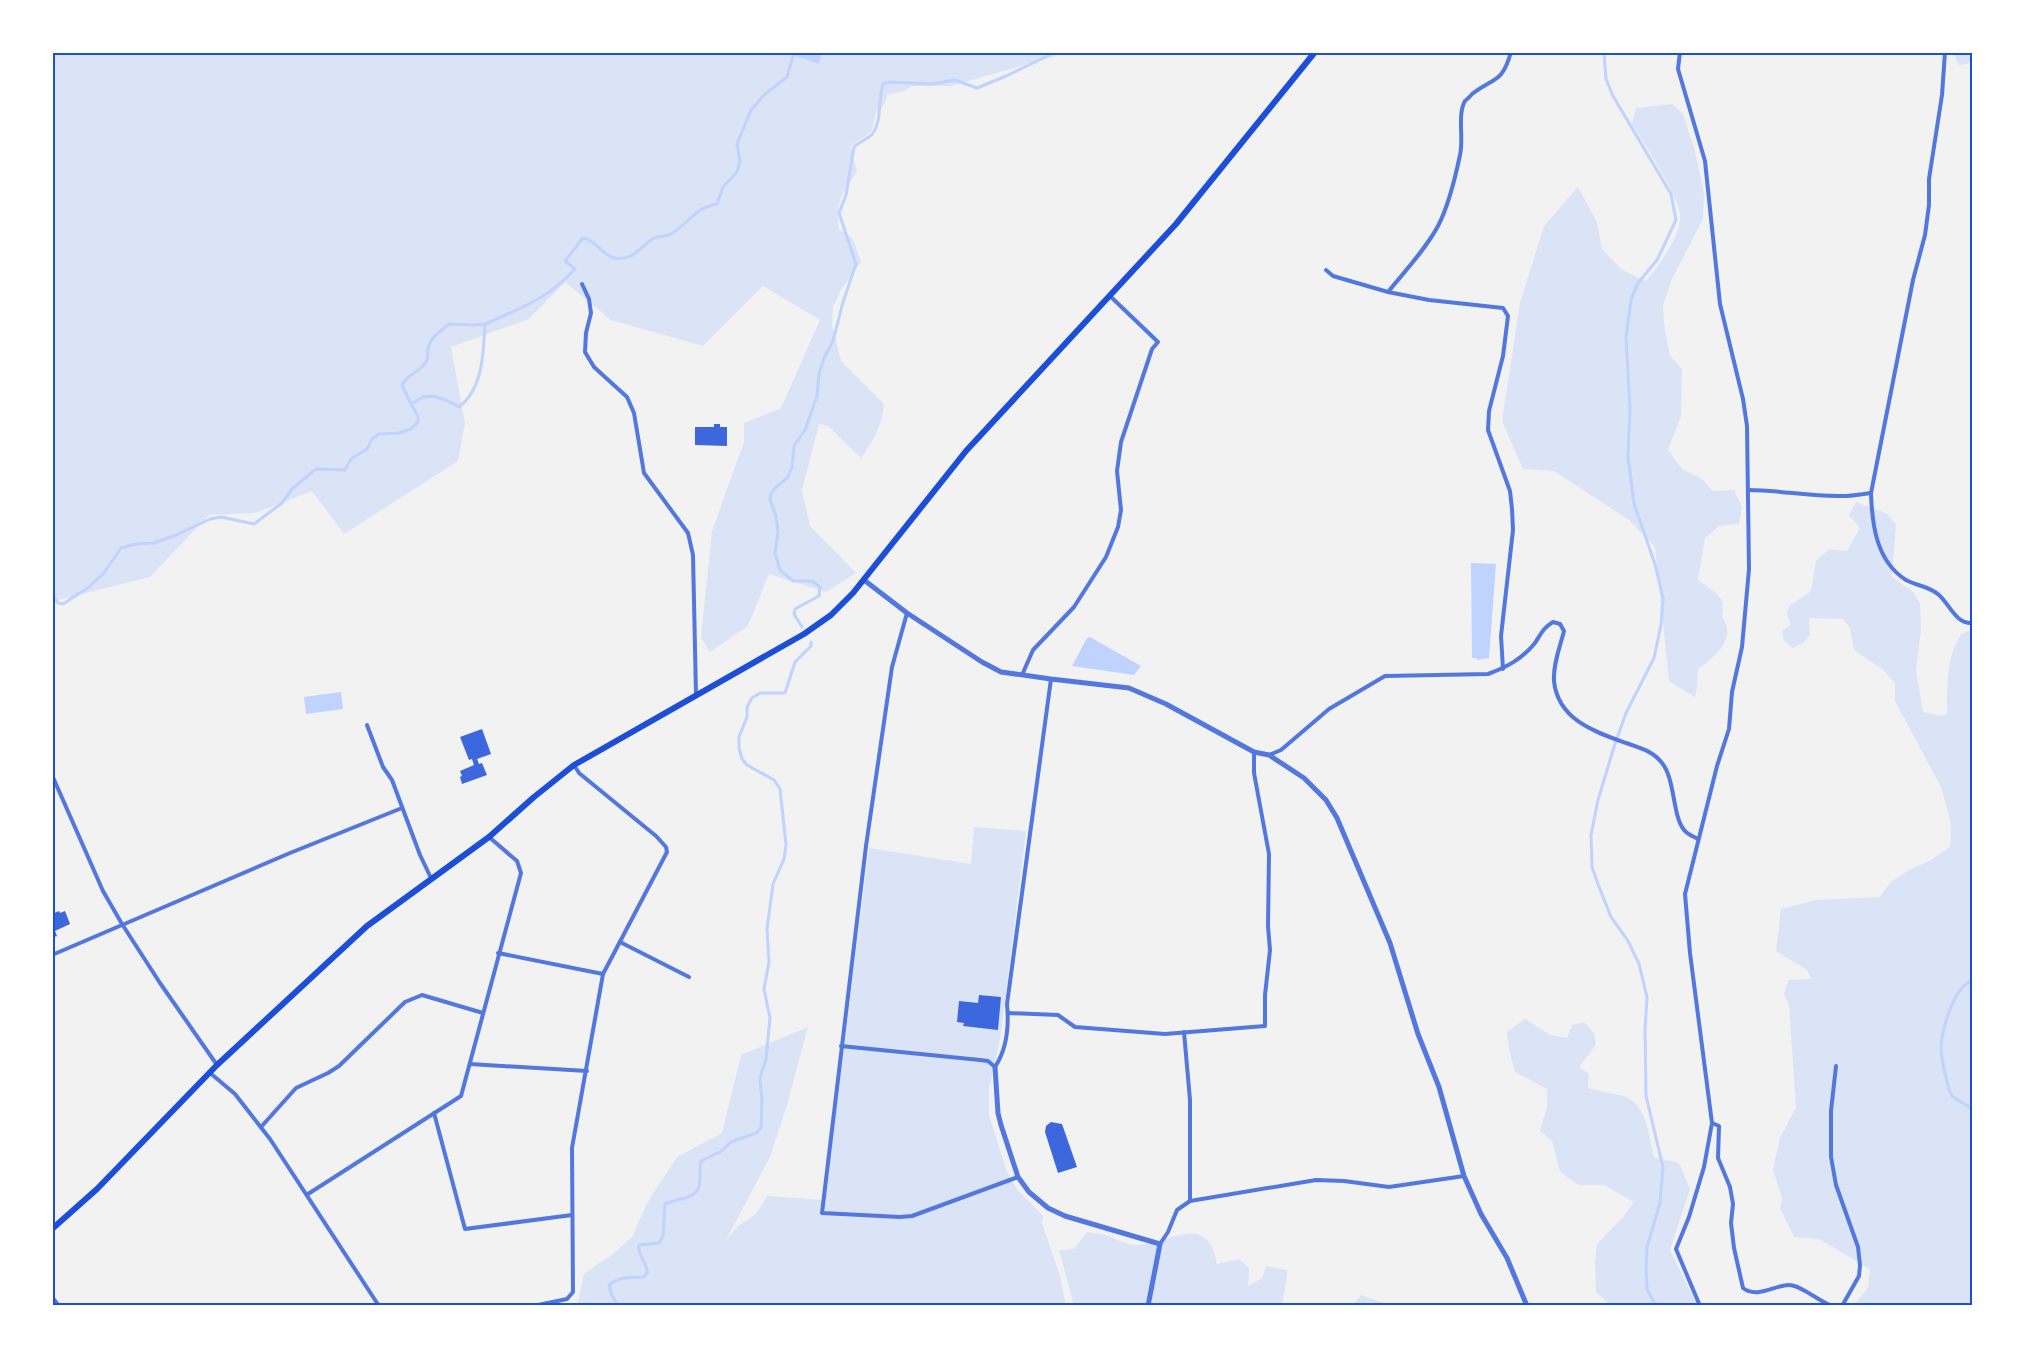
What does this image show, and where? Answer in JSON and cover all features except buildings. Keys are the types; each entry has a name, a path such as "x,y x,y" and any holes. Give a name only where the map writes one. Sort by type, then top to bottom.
{"main road":[{"path":"52,1229 97,1189 191,1094 209,1072 367,926 489,837 534,796 574,765 788,644 823,622 842,605 966,451 1176,224 1315,52"}],"street":[{"path":"1388,292 1424,248 1438,225 1451,192 1461,152 1461,121 1466,100 1480,88 1498,79 1504,72 1511,52"},
{"path":"1680,52 1678,69 1707,172 1719,304 1743,399 1748,434 1749,569 1742,646 1732,692 1729,729 1685,894 1690,953 1712,1123 1704,1167 1689,1217 1676,1249 1700,1305"},
{"path":"1945,52 1942,95 1929,179 1929,205 1925,235 1913,280 1871,493 1872,522 1878,545 1895,570 1906,580 1933,590 1946,601 1958,619 1965,624 1972,623"},
{"path":"1326,270 1333,276 1388,292 1429,300 1503,308 1508,316 1503,356 1489,411 1488,430 1510,491 1512,509 1513,530 1501,636 1503,669"},
{"path":"582,284 591,313 586,333 585,352 594,366 627,397 634,413 644,473 688,533 693,555 696,695"},
{"path":"1022,676 1033,650 1074,607 1092,581 1107,556 1118,527 1121,510 1118,471 1121,442 1152,349 1158,342 1110,296"},
{"path":"1748,490 1842,496 1871,493"},
{"path":"864,580 907,613 1001,672 1129,688 1166,704 1254,752 1269,754 1281,750 1329,709 1384,676 1488,674 1521,659 1544,627 1553,622 1560,624 1564,631 1554,680 1558,696 1567,711 1588,729 1652,753 1663,764 1670,777 1680,823 1686,832 1698,839"},
{"path":"907,613 892,667 866,846 822,1213 912,1216 1018,1177"},
{"path":"1051,679 1007,1004 1006,1040 1001,1059 995,1067 998,1113 1018,1177 1029,1192 1048,1208 1065,1216 1160,1244"},
{"path":"367,725 384,767 392,780 431,878"},
{"path":"1008,1013 1058,1015 1075,1027 1165,1034 1265,1026 1265,994 1270,950 1269,854 1254,773 1254,752"},
{"path":"1269,754 1304,778 1326,800 1337,818 1390,943 1418,1034 1440,1087 1464,1176 1481,1214 1507,1258 1527,1305"},
{"path":"533,1305 567,1299 573,1292 572,1148 603,974 667,852 666,847 656,836 579,774 574,765"},
{"path":"52,774 103,891 122,924 217,1065"},
{"path":"52,955 290,853 402,808"},
{"path":"308,1194 461,1096 521,873 517,861 489,837"},
{"path":"620,942 690,977"},
{"path":"498,953 603,974"},
{"path":"261,1127 296,1088 339,1066 405,1002 422,995 483,1013"},
{"path":"1184,1032 1190,1100 1190,1201"},
{"path":"841,1046 988,1061 995,1067"},
{"path":"470,1064 586,1071"},
{"path":"1836,1066 1831,1111 1831,1157 1836,1185 1858,1247 1860,1265 1859,1276 1842,1305"},
{"path":"209,1072 235,1094 261,1127 308,1194 379,1305"},
{"path":"434,1113 465,1229 572,1215"},
{"path":"1712,1123 1719,1126 1718,1158 1730,1187 1733,1204 1731,1223 1734,1248 1743,1288 1748,1292 1756,1292 1792,1285 1798,1286 1820,1301 1832,1305"},
{"path":"1148,1305 1160,1244 1177,1210 1190,1201 1316,1180 1389,1187 1464,1176"},
{"path":"52,1297 59,1305"}],"shaded area":[{"path":"53,53 1061,53 951,86 913,86 887,95 885,103 876,112 872,131 851,146 857,172 841,198 838,219 839,229 853,239 861,262 841,290 833,307 832,325 841,361 884,404 877,433 861,458 828,426 819,424 802,490 810,526 856,573 826,592 769,574 748,626 710,652 701,637 712,531 744,442 744,423 781,408 820,320 763,286 703,346 611,320 565,282 529,319 451,347 465,423 458,461 344,534 312,491 255,513 209,515 150,577 53,603"},
{"path":"1953,53 1972,53 1967,64 1959,65"},
{"path":"1672,104 1683,114 1695,151 1704,194 1703,219 1671,281 1663,306 1670,356 1682,369 1681,416 1668,450 1682,469 1702,479 1713,491 1734,490 1742,507 1739,524 1719,526 1705,538 1698,580 1715,592 1723,602 1722,617 1727,633 1722,647 1698,669 1695,697 1669,681 1655,547 1629,520 1554,471 1523,469 1502,421 1520,303 1544,226 1578,187 1597,222 1602,249 1622,270 1646,281 1673,241 1679,223 1678,206 1660,169 1632,124 1636,108"},
{"path":"1856,502 1886,513 1896,524 1892,577 1913,592 1920,603 1921,629 1916,670 1923,712 1943,716 1947,714 1948,672 1952,653 1961,634 1972,630 1972,1305 1857,1305 1857,1301 1868,1288 1870,1269 1819,1239 1794,1237 1780,1208 1782,1198 1773,1170 1780,1138 1796,1107 1789,1005 1784,994 1788,980 1811,979 1807,970 1776,951 1781,909 1816,900 1880,897 1891,882 1950,847 1951,824 1941,787 1895,701 1895,683 1882,669 1854,650 1850,628 1843,619 1809,618 1810,635 1803,643 1793,648 1784,641 1782,631 1791,625 1787,614 1789,606 1811,591 1816,561 1829,549 1847,551 1860,528 1849,515"},
{"path":"974,827 1026,831 1000,1040 989,1088 989,1115 1006,1169 1016,1188 1043,1216 1042,1223 1060,1276 1066,1305 577,1306 584,1274 632,1237 647,1203 677,1157 722,1133 741,1055 808,1027 770,1157 726,1240 738,1226 756,1214 767,1196 825,1200 869,848 971,864"},
{"path":"1525,1019 1550,1035 1567,1038 1572,1025 1584,1022 1594,1033 1596,1045 1579,1067 1589,1074 1588,1088 1626,1097 1633,1101 1643,1114 1654,1157 1679,1163 1690,1189 1670,1250 1697,1305 1610,1305 1596,1292 1597,1244 1634,1202 1604,1185 1578,1185 1560,1172 1552,1141 1540,1131 1547,1107 1547,1089 1515,1072 1509,1049 1507,1032"},
{"path":"1087,1232 1106,1235 1133,1245 1174,1236 1196,1234 1205,1238 1212,1248 1217,1264 1239,1259 1249,1268 1248,1286 1262,1278 1266,1266 1287,1270 1282,1305 1074,1305 1059,1250 1074,1249"},
{"path":"1361,1295 1390,1305 1353,1305"}],"water":[{"path":"786,53 822,53 819,64"},
{"path":"1471,563 1496,564 1489,658 1477,660 1477,658 1472,658"},
{"path":"1090,637 1141,666 1134,675 1072,666 1087,638"},
{"path":"341,692 343,709 306,714 304,697"}],"waterway":[{"path":"802,627 794,614 795,609 819,596 820,587 812,581 793,581 780,570 775,553 778,532 776,516 770,500 775,488 787,478 792,468 794,446 805,430 817,396 819,374 833,341 856,264 839,213 846,195 854,147 872,135 876,128 883,84 889,82 931,84 955,80 977,88 1056,52"},
{"path":"1604,52 1606,79 1613,96 1671,194 1676,220 1657,260 1638,283 1631,300 1626,337 1630,408 1628,456 1634,504 1655,564 1663,598 1661,625 1654,658 1626,713 1614,747 1598,800 1591,835 1592,867 1611,917 1628,941 1639,964 1647,997 1646,1096 1663,1167 1660,1203 1647,1247 1647,1289 1656,1306"},
{"path":"52,593 58,603 63,604 89,587 104,573 121,548 154,543 210,519 221,517 254,524 282,503 293,488 316,469 345,470 351,459 367,449 372,439 379,434 399,433 411,429 418,422 418,416 411,404 423,397 433,396 459,407 467,399 478,380 485,324 533,302 555,288 575,269 565,261 583,238 588,239 614,258 626,258 632,256 654,238 671,234 697,212 717,204 723,187 737,172 740,161 737,144 751,110 765,94 787,77 793,56"},
{"path":"411,404 402,385 426,362 429,345 433,338 449,324 485,324"},
{"path":"619,1306 612,1296 609,1285 621,1279 644,1277 647,1273 639,1245 659,1243 663,1236 665,1204 694,1194 700,1183 701,1161 720,1152 731,1142 756,1133 761,1128 760,1078 766,1059 770,1018 764,989 769,962 767,929 773,884 784,859 786,845 780,789 774,780 747,765 742,759 739,737 747,717 747,707 752,698 760,693 785,693 795,662 811,646 811,642"},
{"path":"1972,981 1960,991 1950,1009 1941,1047 1949,1090 1952,1096 1972,1109"}]}
